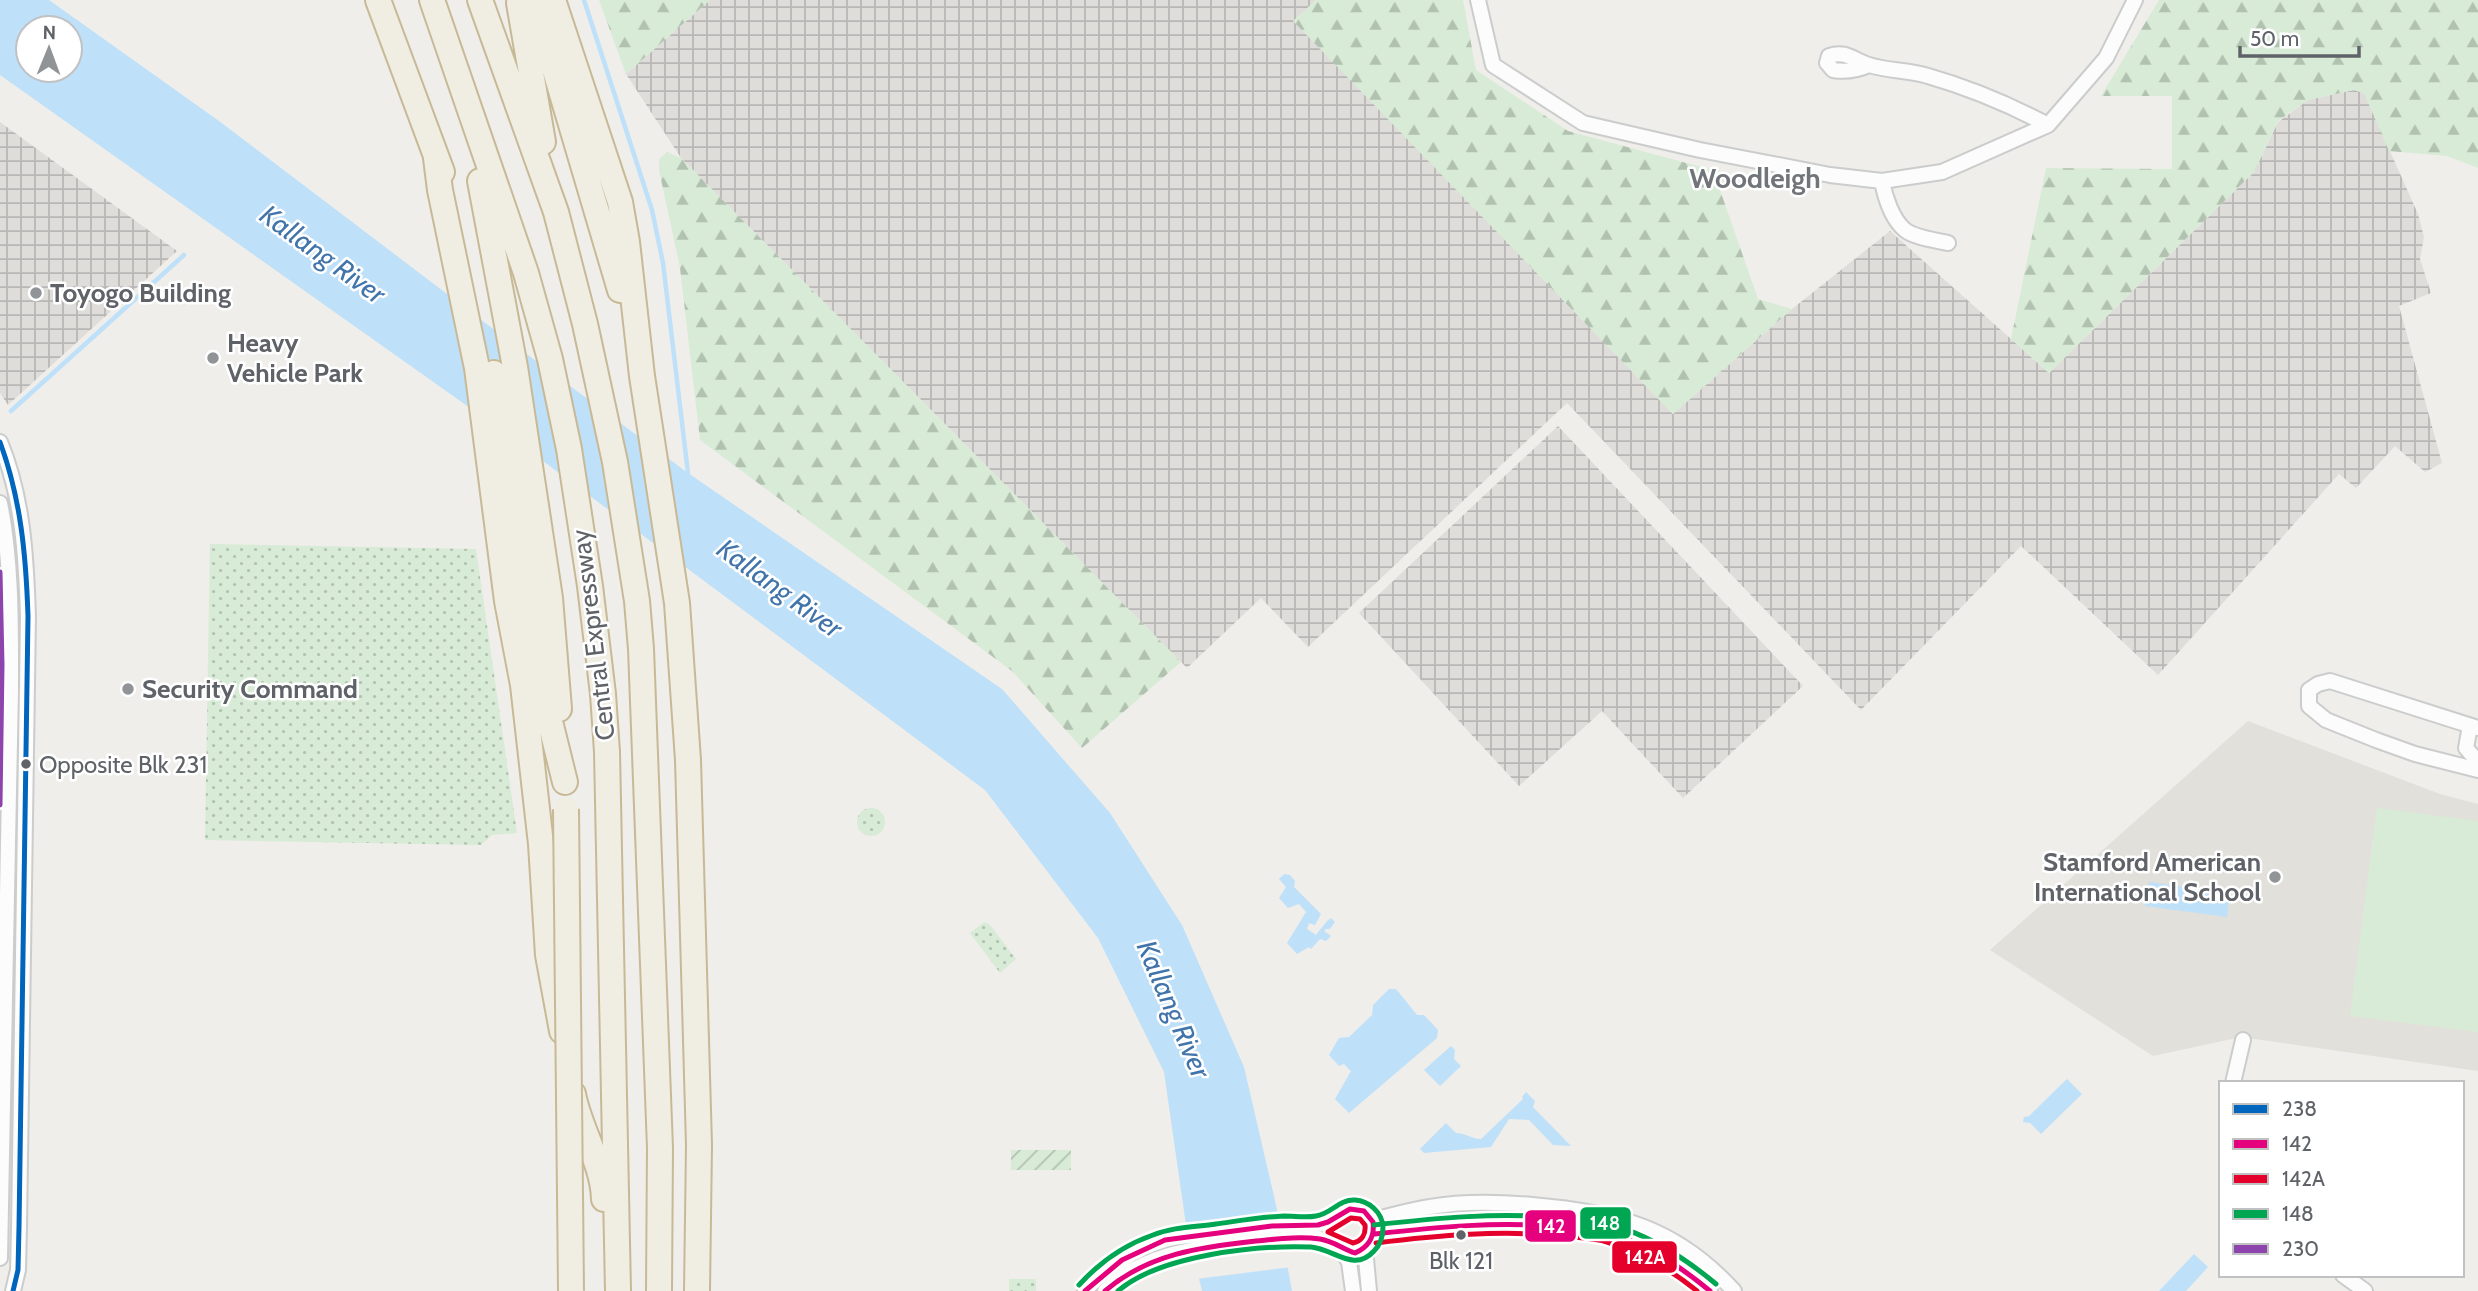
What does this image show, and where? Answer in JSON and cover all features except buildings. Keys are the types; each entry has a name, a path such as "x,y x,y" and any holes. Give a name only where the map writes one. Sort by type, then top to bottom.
{"highway":[{"path":"378,0 436,158 440,190 463,259 477,368 565,782 570,1291"},
{"name":"Central Expressway","path":"432,0 526,273 550,359 569,449 590,586 607,752 618,1291"},
{"name":"Central Expressway","path":"480,0 556,212 585,324 615,462 636,601 641,649 660,1148 659,1291"},
{"path":"518,0 556,212"},
{"path":"530,0 549,50 609,248 642,376"},
{"path":"553,0 620,202 642,376 677,603 688,760 699,1145 696,1291"},
{"path":"463,91 502,290 528,600 523,685 534,769 548,955 578,1118 604,1180 608,1291"}],"street":[{"path":"1478,0 1493,65 1583,123 1700,150 1830,175 1882,181 1942,172 2048,125 2106,58 2135,0"},
{"path":"1869,65 1927,75 2007,104 2048,125"},
{"path":"1882,181 1884,195 1907,232 1948,243"},
{"path":"0,442 18,499 24,532 28,616 29,688 18,1259 13,1291"},
{"path":"0,503 7,549 11,688 0,1258"},
{"path":"2478,762 2466,748 2474,727 2330,681 2318,684 2309,691 2309,706 2326,720 2415,754 2478,770"},
{"path":"2233,1081 2243,1041"},
{"path":"1373,1227 1432,1206 1496,1203 1548,1206 1612,1216 1658,1233 1694,1253 1734,1291"},
{"path":"1331,1236 1342,1211 1356,1209 1368,1215 1373,1227 1366,1248 1369,1291"},
{"path":"1373,1227 1505,1223 1541,1224 1608,1233 1655,1252 1684,1269 1710,1291"},
{"path":"1085,1291 1093,1281 1126,1259 1167,1246 1283,1225 1331,1236 1355,1252 1366,1248"},
{"path":"1331,1236 1349,1262 1353,1291"},
{"path":"1105,1291 1167,1246"},
{"path":"2346,1277 2365,1291"}],"shaded area":[{"path":"710,0 1316,0 1294,21 1673,414 1792,309 1890,231 2049,373 2254,172 2278,122 2308,100 2354,90 2364,93 2418,214 2424,237 2420,259 2431,293 2399,306 2442,463 2425,472 2395,446 2356,488 2339,474 2158,675 2021,546 1861,710 1567,403 1308,647 1261,598 1187,668 681,158 626,74"},
{"path":"0,122 177,251 8,405 0,393"},
{"path":"1558,426 1803,686 1683,798 1602,711 1519,786 1359,613"},
{"name":"Stamford American International School","path":"2248,721 2440,794 2478,804 2478,1071 2241,1037 2153,1056 1990,950"}],"green space":[{"path":"599,0 710,0 626,74"},
{"path":"1316,0 1463,0 1476,70 1568,131 1731,175 1720,190 1758,299 1792,309 1673,414 1293,21"},
{"path":"2159,0 2478,0 2478,168 2447,156 2389,151 2364,93 2354,90 2308,100 2278,121 2254,172 2049,373 2011,339 2046,168 2172,169 2172,96 2101,96"},
{"path":"667,152 681,158 1181,662 1082,748 1012,671 700,440 680,268 659,170 659,159"},
{"path":"210,544 476,549 517,833 492,835 481,845 205,840"},
{"path":"871,808 881,812 885,822 881,832 871,836 861,832 857,822 861,812"},
{"path":"2377,808 2478,821 2478,1032 2350,1016"},
{"path":"984,922 990,925 1016,959 1000,973 970,933"},
{"path":"1011,1150 1071,1150 1071,1170 1011,1170"},
{"path":"1009,1279 1036,1279 1036,1291 1009,1291"}],"water":[{"name":"Kallang River","path":"0,0 49,0 69,14 14,14 14,84 84,84 84,25 219,121 688,473 1002,689 1110,813 1182,925 1244,1067 1276,1205 1292,1291 1202,1291 1186,1225 1164,1072 1098,938 985,790 504,432 0,75"},
{"path":"1284,874 1290,875 1295,881 1294,887 1321,914 1315,925 1309,923 1307,929 1316,935 1331,918 1335,922 1330,929 1324,931 1331,936 1326,941 1320,939 1311,949 1309,947 1297,954 1287,943 1306,912 1299,904 1288,908 1279,898 1286,887 1279,879"},
{"path":"2149,882 2230,893 2227,917 2145,906"},
{"path":"1389,989 1396,989 1417,1015 1424,1015 1438,1030 1437,1038 1349,1113 1335,1099 1351,1071 1344,1064 1339,1066 1329,1055 1339,1038 1349,1037 1372,1015 1373,1005"},
{"path":"1451,1046 1455,1050 1454,1059 1461,1066 1440,1086 1424,1070"},
{"path":"2067,1079 2082,1094 2041,1134 2030,1123 2023,1122 2024,1117 2029,1116"},
{"path":"1526,1092 1535,1101 1533,1107 1571,1146 1553,1145 1529,1120 1509,1119 1491,1147 1424,1153 1420,1149 1446,1123 1456,1133 1481,1139 1523,1099"},
{"path":"2194,1254 2208,1267 2186,1291 2159,1291"}],"pier":[{"path":"1282,1214 1292,1267 1196,1279 1183,1227"}],"waterway":[{"path":"584,0 652,210 663,263 688,473"},
{"path":"11,411 184,255"}],"transit line":[{"name":"238","path":"0,442 13,485 21,528 28,616 19,1227 18,1270 13,1291"},
{"name":"230","path":"0,572 0,805"},
{"name":"148","path":"1079,1285 1122,1249 1168,1230 1267,1217 1316,1216 1349,1200 1374,1208 1382,1222 1378,1246 1359,1260 1311,1247 1237,1251 1183,1261 1158,1269 1118,1291"},
{"name":"142","path":"1085,1291 1122,1260 1165,1240 1272,1226 1318,1225 1350,1209 1364,1211 1373,1222 1370,1241 1355,1253 1329,1241 1312,1238 1215,1246 1176,1254 1139,1268 1105,1291"},
{"name":"148","path":"1374,1225 1491,1216 1538,1216 1609,1224 1652,1241 1679,1256 1716,1284"},
{"name":"142A","path":"1351,1218 1360,1219 1365,1225 1364,1234 1359,1241 1353,1243 1328,1232 1351,1218"},
{"name":"142","path":"1375,1234 1491,1225 1538,1225 1609,1233 1650,1250 1710,1291"},
{"name":"142A","path":"1376,1243 1493,1233 1540,1234 1597,1240 1643,1256 1697,1291"}],"place":[{"name":"Toyogo Building","path":"36,293"},
{"name":"Heavy Vehicle Park","path":"213,358"},
{"name":"Security Command","path":"128,689"},
{"name":"Opposite Blk 231","path":"26,764"},
{"name":"Stamford American International School","path":"2275,877"},
{"name":"Blk 121","path":"1461,1235"}],"district":[{"name":"Woodleigh","path":"1755,178"}]}
